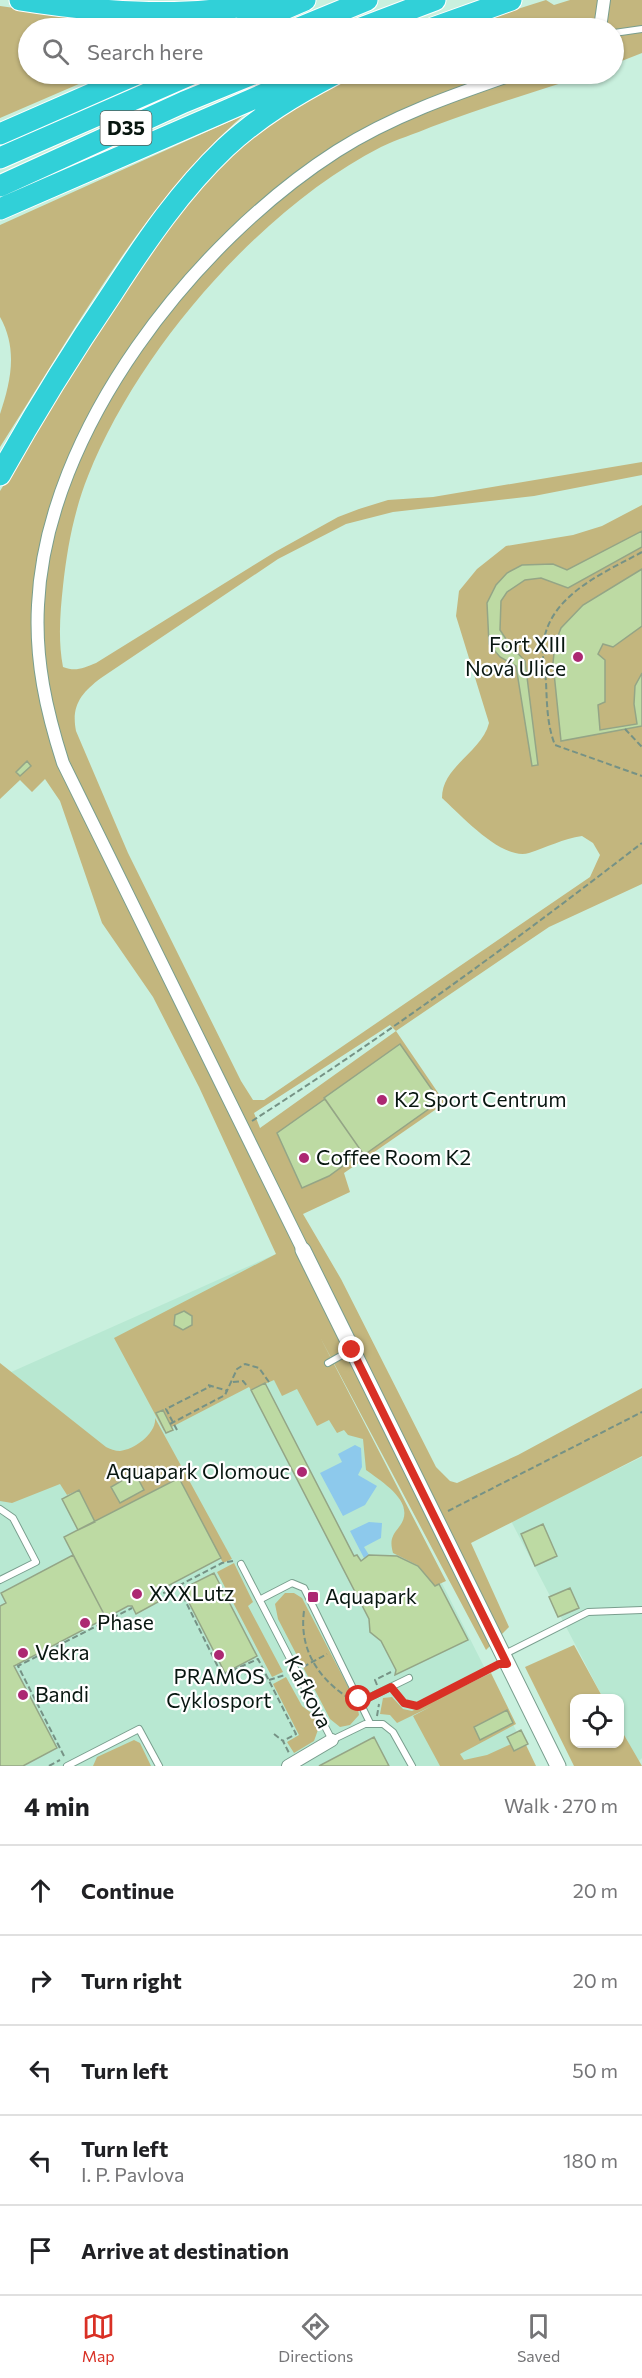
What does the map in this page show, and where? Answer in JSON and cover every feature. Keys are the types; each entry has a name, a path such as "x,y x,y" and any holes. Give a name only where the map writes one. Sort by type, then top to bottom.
{"highway":[{"path":"20,0 78,8 156,12 255,4 269,0"},
{"path":"263,18 305,0"},
{"path":"323,18 367,0"},
{"path":"387,18 435,0"},
{"path":"462,18 511,0"},
{"path":"0,134 114,84"},
{"name":"D35","path":"0,158 169,84"},
{"name":"D35","path":"0,186 228,84"},
{"path":"0,209 289,84"},
{"path":"0,475 96,316 140,252 199,175 226,147 268,113 317,84"}],"street":[{"path":"601,18 603,0"},
{"path":"485,84 444,98 393,120 337,151 243,223 190,278 123,367 85,437 51,529 40,579 37,634 40,675 54,733 77,795 558,1766"},
{"name":"Kafkova","path":"288,1766 332,1740"}],"lane":[{"path":"624,32 642,29"},
{"path":"328,1363 352,1350"},
{"path":"0,1509 13,1518 36,1562 0,1580"},
{"name":"Kafkova","path":"241,1564 332,1740"},
{"path":"261,1599 292,1583 304,1588 360,1702 373,1723 391,1729 412,1766"},
{"path":"505,1660 588,1611 642,1610"},
{"path":"360,1702 409,1678"},
{"path":"332,1740 373,1723"},
{"path":"68,1766 82,1763 139,1729 159,1766"}],"path":[{"path":"642,552 582,586 560,606 547,627 543,646 549,731 555,745 642,776"},
{"path":"625,729 642,747"},
{"path":"242,1128 341,1064 494,957 642,843"},
{"path":"172,1424 217,1401 228,1391 237,1369 245,1364 259,1368 269,1382"},
{"path":"233,1382 243,1381 248,1387"},
{"path":"177,1430 166,1409 209,1386 228,1391"},
{"path":"435,1518 642,1412"},
{"path":"155,1597 222,1563 231,1562"},
{"path":"178,1586 222,1675 258,1659 296,1734 283,1741 274,1734"},
{"path":"306,1606 303,1628 312,1663 327,1682 351,1699"},
{"path":"50,1766 61,1760 64,1754 18,1666 132,1608"},
{"path":"303,1667 330,1653"},
{"path":"373,1723 381,1698 392,1688 404,1703 417,1706 505,1660"},
{"path":"243,1666 245,1675"},
{"path":"269,1680 285,1675"}],"shaded area":[{"path":"546,0 554,5 570,0 642,0 642,53 624,60 624,18 489,18"},
{"path":"0,6 112,18 18,18 18,84 79,84 0,118"},
{"path":"332,84 559,84 431,127 381,147 336,174 291,207 248,245 208,288 171,333 138,380 110,428 83,489 72,530 63,586 60,637 63,667 80,669 96,663 275,552 338,517 359,509 388,500 433,497 642,462 642,475 534,496 393,512 346,524 278,559 101,678 83,695 75,714 76,731 128,853 241,1081 253,1100 264,1100 590,877 600,855 593,843 582,836 529,853 518,854 495,844 482,835 442,798 448,777 479,742 489,723 456,616 459,591 477,569 506,546 573,535 602,526 642,505 642,884 549,927 396,1031 445,1103 344,1173 350,1192 303,1214 341,1279 436,1467 450,1481 457,1483 518,1455 642,1388 642,1456 471,1543 509,1627 486,1650 320,1337 446,1581 435,1586 417,1565 393,1553 392,1539 404,1518 401,1502 396,1494 366,1470 363,1439 348,1435 344,1430 337,1433 329,1420 317,1426 297,1389 282,1396 274,1380 251,1390 249,1387 164,1431 114,1338 276,1254 199,1087 153,997 102,923 60,801 45,779 32,792 20,780 0,799 0,491 140,264 216,165 299,100","holes":["390,1025 396,1031 260,1128 254,1113"]},
{"path":"244,115 208,149 174,187 142,229 82,316 0,447 0,414 10,377 11,353 6,329 0,317 0,225"},
{"path":"276,1254 534,1766 0,1766 0,1377"},
{"path":"0,1363 111,1449 126,1450 144,1440 155,1424 155,1418 232,1559 223,1563 179,1478 95,1522 79,1490 67,1495 60,1484 12,1503 0,1501"},
{"path":"642,1457 642,1758 638,1762 624,1736 624,1694 601,1694 511,1521"},
{"path":"234,1563 253,1602 248,1606 283,1672 272,1677 217,1572"},
{"path":"285,1593 294,1593 302,1598 357,1704 359,1715 350,1725 340,1727 330,1719 278,1619 275,1604"},
{"path":"574,1645 601,1694 570,1694 570,1748 624,1748 624,1735 642,1766 574,1766 525,1667"},
{"path":"491,1673 516,1724 460,1754 464,1760 487,1755 511,1744 515,1751 526,1745 536,1766 440,1766 413,1716 432,1706 397,1723 390,1715 380,1714 383,1698 392,1697 403,1709 412,1711"},
{"path":"286,1677 302,1706 313,1714 319,1727 314,1741 294,1753 287,1742 299,1735 273,1684"},
{"path":"134,1740 140,1743 151,1766 93,1766 97,1757"}],"water":[{"path":"355,1445 361,1448 362,1467 358,1475 377,1486 365,1505 343,1516 320,1473 342,1462 338,1454"},
{"path":"369,1522 382,1523 381,1538 364,1547 369,1555 364,1558 350,1531"}],"building":[{"path":"642,531 642,547 568,588 541,578 525,580 507,592 501,601 500,630 525,661 538,765 532,766 516,666 500,657 489,644 487,603 496,585 507,573 522,565 553,564 567,570"},
{"name":"Fort XIII Nová Ulice","path":"642,569 642,626 613,647 603,644 598,654 605,660 605,702 598,705 600,730 637,724 634,704 635,686 642,673 642,726 561,741 553,663 555,644 561,628 583,605"},
{"path":"27,761 31,766 20,776 16,772"},
{"name":"K2 Sport Centrum","path":"400,1044 440,1101 364,1155 324,1098"},
{"path":"325,1099 362,1152 329,1176 302,1188 277,1133"},
{"path":"184,1311 192,1316 192,1325 183,1330 174,1325 175,1315"},
{"name":"Aquapark Olomouc","path":"265,1383 354,1556 357,1555 361,1561 369,1555 397,1556 418,1566 435,1586 439,1584 468,1640 395,1675 396,1670 381,1641 370,1632 369,1619 251,1390"},
{"path":"163,1410 173,1430 166,1433 156,1413"},
{"path":"135,1473 144,1490 120,1503 111,1487"},
{"path":"179,1478 221,1558 156,1592 154,1595 158,1602 136,1614 132,1606 128,1606 106,1618 64,1537"},
{"path":"79,1490 95,1522 78,1530 62,1499"},
{"path":"543,1524 557,1556 535,1566 521,1534"},
{"path":"73,1555 106,1618 14,1666 57,1748 23,1766 0,1766 0,1606 6,1603 1,1593"},
{"path":"214,1573 257,1656 225,1673 182,1589"},
{"path":"570,1588 579,1608 558,1617 549,1597"},
{"path":"507,1710 513,1723 480,1740 474,1727"},
{"path":"521,1730 528,1744 514,1751 507,1737"},
{"path":"374,1737 389,1766 319,1766"}],"place":[{"name":"Fort XIII Nová Ulice","path":"578,657"},
{"name":"K2 Sport Centrum","path":"382,1100"},
{"name":"Coffee Room K2","path":"304,1158"},
{"name":"Aquapark Olomouc","path":"302,1472"},
{"name":"XXXLutz","path":"137,1594"},
{"name":"Aquapark","path":"313,1597"},
{"name":"Phase","path":"85,1623"},
{"name":"Vekra","path":"23,1653"},
{"name":"PRAMOS Cyklosport","path":"219,1655"},
{"name":"Bandi","path":"23,1695"}],"route":[{"path":"352,1350 507,1664 499,1664 417,1706 408,1706 391,1687 360,1702 359,1699"}]}
